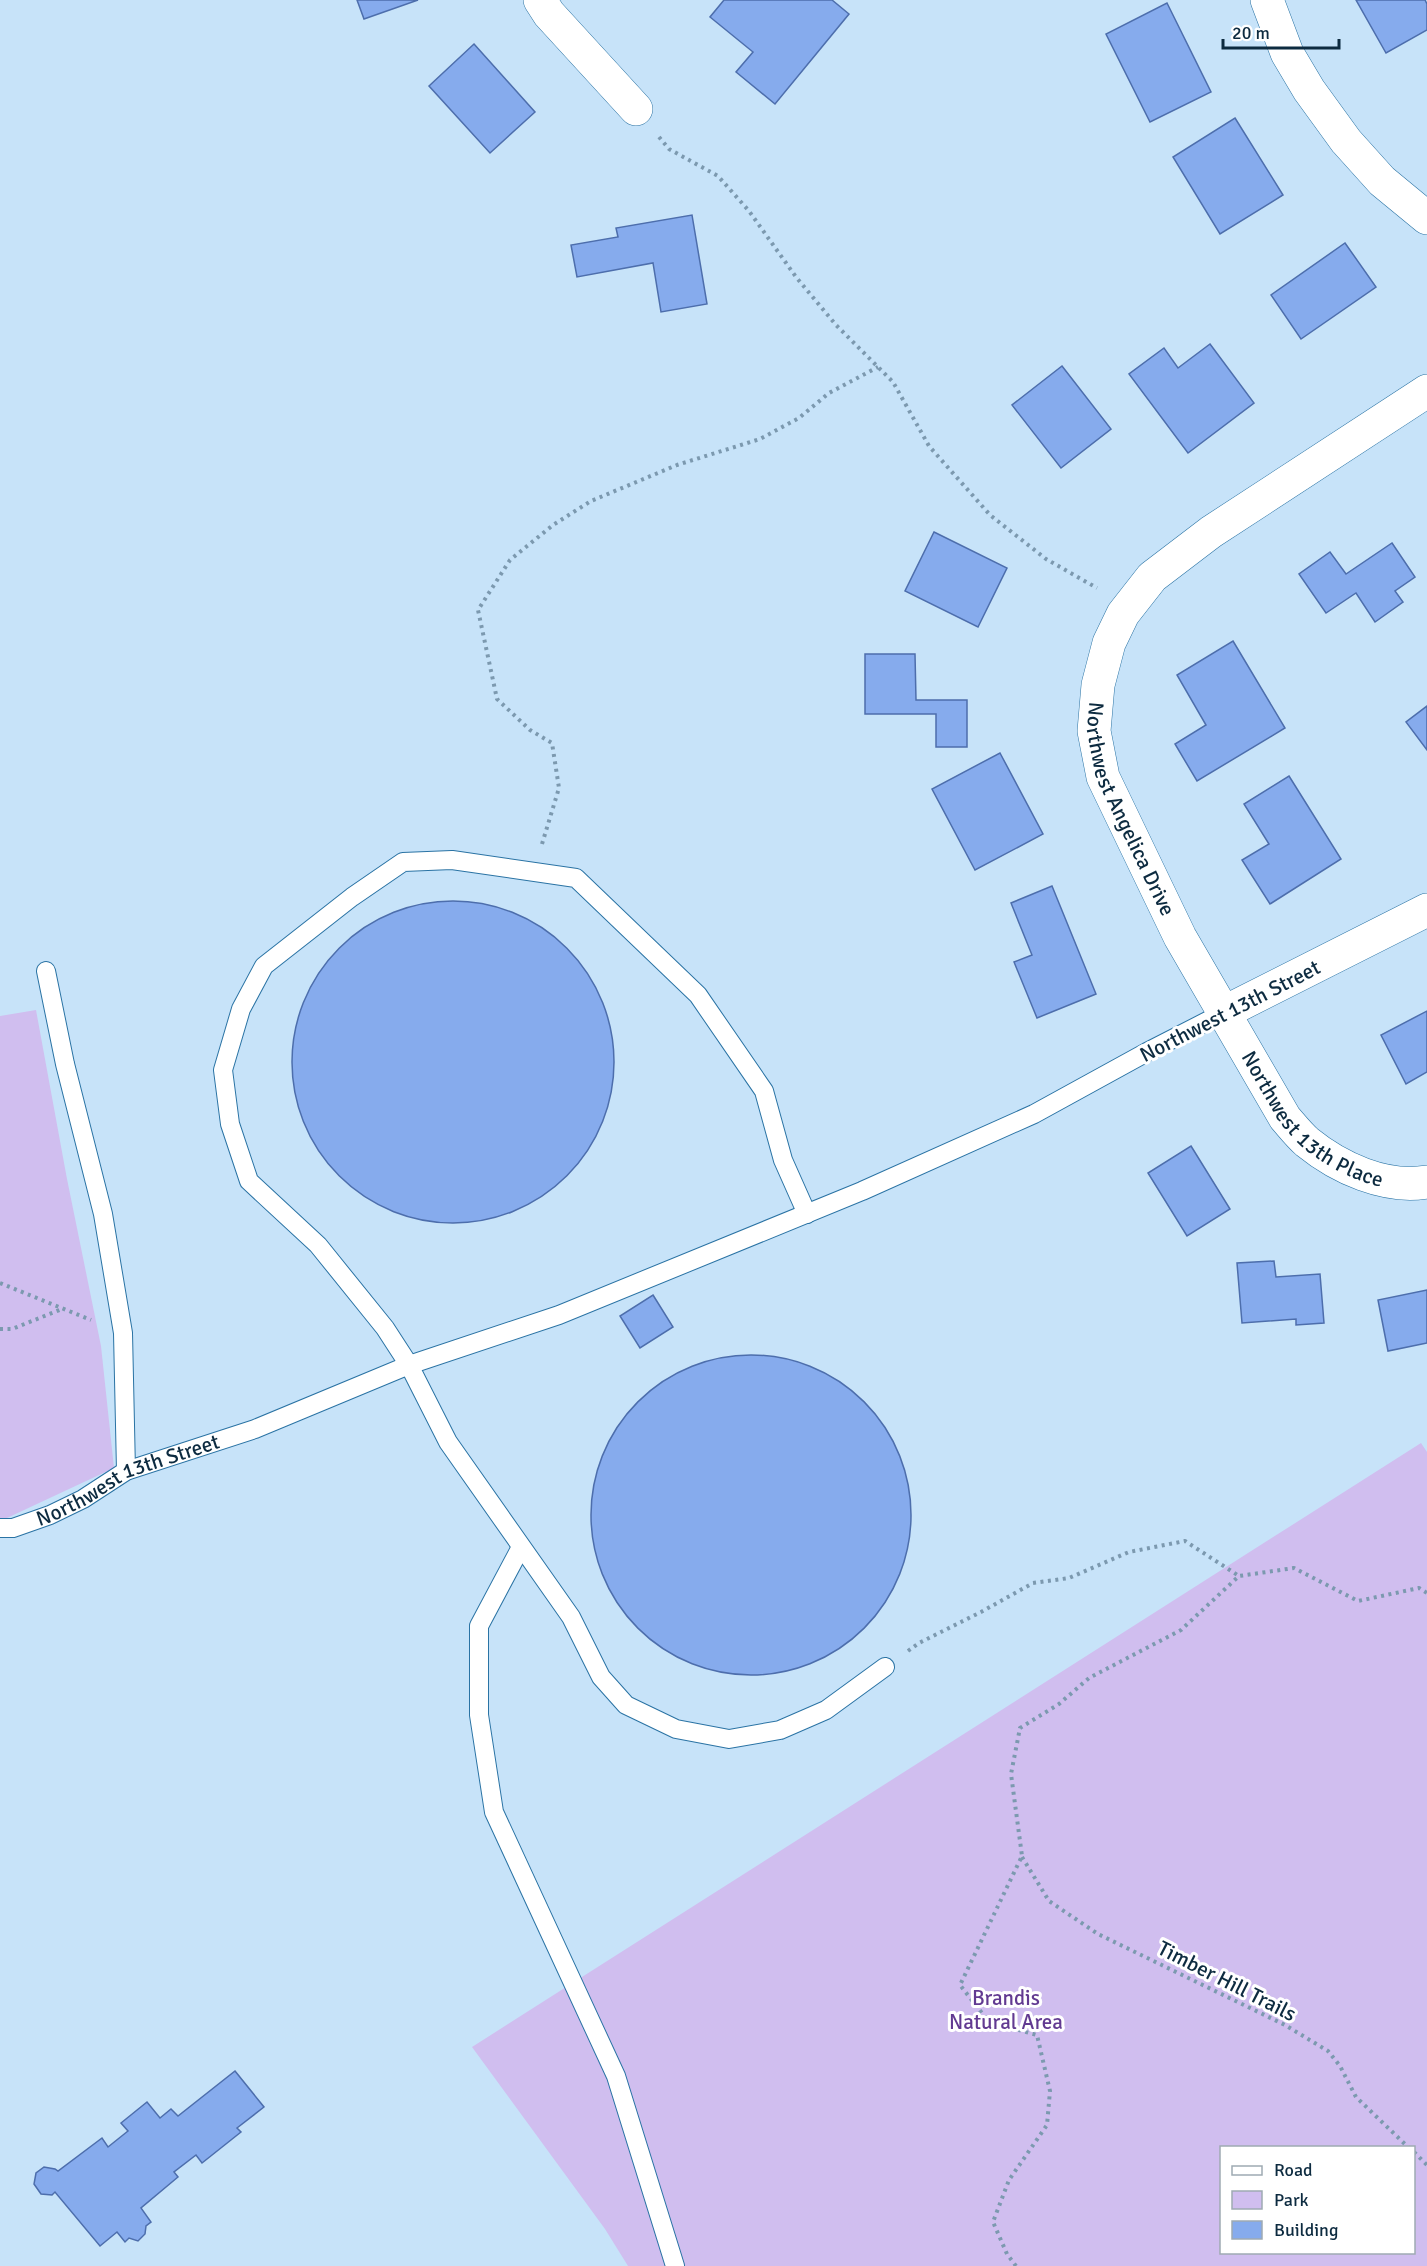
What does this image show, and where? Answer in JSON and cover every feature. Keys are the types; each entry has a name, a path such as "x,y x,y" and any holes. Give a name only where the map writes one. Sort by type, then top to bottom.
{"street":[{"path":"540,0 549,14 636,109"},
{"path":"1267,0 1287,53 1309,90 1346,141 1382,180 1427,218"},
{"name":"Northwest Angelica Drive","path":"1225,1012 1180,937 1103,777 1094,731 1098,685 1109,643 1123,614 1152,577 1211,532 1427,391"},
{"name":"Northwest 13th Street","path":"1225,1012 1427,910"},
{"name":"Northwest 13th Place","path":"1225,1012 1285,1118 1306,1141 1344,1167 1388,1182 1427,1182"}],"lane":[{"path":"807,1214 783,1160 764,1091 698,995 576,878 452,860 403,862 323,918 264,966 241,1009 223,1070 230,1124 249,1181 318,1245 385,1328 409,1365 448,1442 571,1617 601,1677 626,1705 676,1729 729,1739 780,1730 826,1710 885,1667"},
{"path":"46,972 64,1064 103,1214 123,1333 126,1471"},
{"name":"Northwest 13th Street","path":"0,1528 13,1528 50,1515 83,1498 126,1471 255,1429 409,1365 559,1315 807,1214 1034,1114 1146,1052 1225,1012"},
{"path":"521,1547 479,1626 479,1715 494,1812 616,2076 675,2266"}],"path":[{"path":"636,109 669,149 718,176 749,212 796,278 836,325 893,382 929,446 990,515 1046,559 1095,586 1123,614"},
{"path":"532,871 560,788 552,743 530,730 497,699 478,610 510,560 553,525 591,501 677,465 760,439 799,418 830,393 878,367"},
{"path":"0,1283 63,1308 12,1329 0,1329"},
{"path":"885,1667 919,1643 1033,1583 1069,1578 1129,1552 1185,1541 1239,1576 1294,1568 1358,1601 1419,1588 1427,1593"},
{"name":"Timber Hill Trails","path":"1239,1576 1180,1630 1089,1678 1059,1704 1020,1728 1011,1774 1022,1856 1049,1901 1098,1934 1285,2025 1328,2051 1340,2066 1356,2097 1407,2146"},
{"path":"1016,2266 1007,2254 993,2222 1009,2180 1047,2125 1050,2091 1037,2035 989,2022 960,1985 1022,1856"},
{"path":"1415,2154 1427,2165"}],"green space":[{"path":"36,1010 101,1346 114,1468 7,1518 0,1518 0,1016"},
{"name":"Brandis Natural Area","path":"1421,1443 1427,1452 1427,2266 628,2266 605,2229 472,2047"}],"building":[{"path":"357,0 418,0 364,19"},
{"path":"724,0 832,0 849,14 775,104 736,72 753,52 710,17"},
{"path":"1356,0 1425,0 1427,30 1386,53"},
{"path":"1167,3 1211,92 1150,122 1106,34"},
{"path":"474,44 535,112 490,153 429,86"},
{"path":"1235,118 1283,195 1220,234 1173,157"},
{"path":"692,215 707,304 661,312 653,263 577,277 571,245 618,237 616,228"},
{"path":"1345,243 1376,287 1301,339 1271,295"},
{"path":"1210,344 1254,403 1188,453 1129,374 1164,348 1178,368"},
{"path":"1062,366 1111,429 1061,468 1012,405"},
{"path":"934,532 1007,568 978,627 905,591"},
{"path":"1392,543 1415,577 1395,591 1403,602 1375,622 1356,593 1326,613 1299,574 1330,552 1346,574"},
{"path":"1233,641 1285,728 1197,781 1175,744 1206,725 1177,675"},
{"path":"865,654 915,654 916,700 967,700 967,747 936,747 936,714 865,714"},
{"path":"1427,706 1427,750 1406,722"},
{"path":"1000,753 1043,834 975,870 932,789"},
{"path":"1289,776 1341,859 1270,904 1242,860 1269,844 1244,804"},
{"path":"1052,886 1096,994 1037,1018 1014,962 1032,955 1011,903"},
{"path":"437,901 469,901 500,908 529,920 555,937 578,960 602,1000 614,1046 614,1078 602,1124 587,1152 555,1187 529,1204 500,1216 469,1223 437,1223 406,1216 377,1204 351,1187 328,1164 311,1138 299,1109 292,1078 292,1046 299,1015 311,986 328,960 351,937 377,920 406,908"},
{"path":"1427,1011 1427,1072 1406,1084 1381,1035"},
{"path":"1191,1146 1230,1209 1187,1236 1148,1173"},
{"path":"1274,1261 1276,1277 1320,1274 1324,1323 1296,1325 1296,1319 1242,1323 1237,1263"},
{"path":"1427,1290 1427,1343 1388,1351 1378,1300"},
{"path":"653,1295 673,1327 640,1348 620,1316"},
{"path":"735,1355 767,1355 798,1361 827,1373 853,1391 875,1413 893,1439 905,1468 911,1499 911,1531 905,1562 893,1591 875,1617 853,1639 827,1657 798,1669 767,1675 735,1675 704,1669 675,1657 649,1639 627,1617 609,1591 597,1562 591,1531 591,1499 597,1468 609,1439 627,1413 649,1391 675,1373 704,1361"},
{"path":"235,2071 264,2107 237,2128 241,2132 202,2163 196,2155 174,2172 178,2177 141,2208 151,2222 146,2226 145,2234 138,2241 129,2238 125,2242 117,2232 100,2246 55,2192 52,2195 41,2194 34,2184 36,2173 44,2167 58,2171 102,2138 108,2147 128,2131 121,2123 147,2102 160,2118 171,2109 178,2116"}]}
